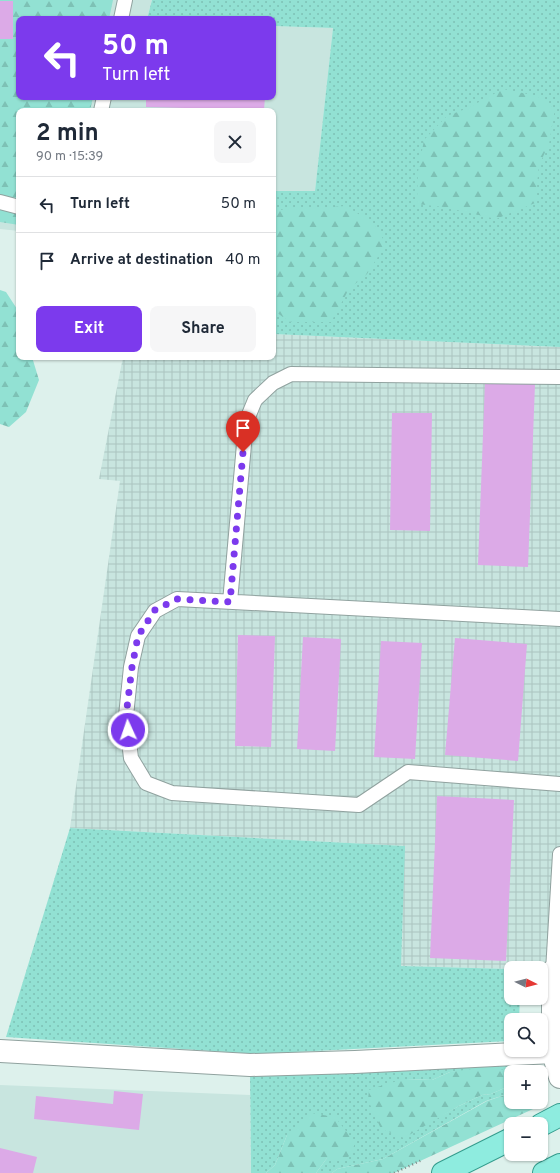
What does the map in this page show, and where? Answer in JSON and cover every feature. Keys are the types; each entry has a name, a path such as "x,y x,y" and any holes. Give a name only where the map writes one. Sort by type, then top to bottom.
{"main road":[{"path":"548,1121 560,1115"},
{"path":"442,1173 504,1143"},
{"path":"544,1173 560,1165"}],"street":[{"path":"553,971 556,1051 560,1077"},
{"path":"0,1052 250,1065 363,1062 556,1051"}],"lane":[{"path":"122,16 125,0"},
{"path":"0,202 16,206"},
{"path":"230,602 246,422 254,400 273,383 291,374 560,377"},
{"path":"560,619 177,599 155,610 138,636 132,667 126,716 131,758 146,783 172,793 359,805 408,772 560,784"},
{"path":"553,971 560,854"}],"shaded area":[{"path":"0,0 152,0 148,16 16,16 16,100 276,100 276,26 333,28 315,191 276,191 276,108 16,108 16,231 0,229"},
{"path":"276,334 560,347 560,971 548,971 548,961 504,961 504,969 401,966 404,846 70,828 120,481 99,479 122,360 276,360"},
{"path":"0,1085 250,1095 251,1173 0,1173"}],"green space":[{"path":"0,0 113,0 110,16 16,16 16,100 92,100 91,108 16,108 16,225 0,222"},
{"path":"152,0 560,0 560,347 276,334 276,191 315,191 333,28 276,26 276,16 148,16"},
{"path":"503,89 537,96 555,109 549,144 539,165 535,203 496,219 444,207 417,204 418,172 424,140 447,116 468,108"},
{"path":"346,206 374,224 386,244 367,274 349,289 331,322 290,322 276,312 276,212 284,209"},
{"path":"0,290 6,292 16,307 16,360 33,360 39,380 26,412 9,427 0,424"},
{"path":"70,828 405,846 401,966 504,969 504,1005 520,1005 519,1013 504,1013 504,1041 256,1054 6,1037"},
{"path":"505,1063 510,1065 504,1065 504,1070 450,1072 432,1080 406,1079 433,1120 482,1095 491,1094 504,1088 504,1095 486,1101 383,1159 337,1169 332,1173 316,1173 327,1158 287,1135 275,1165 266,1173 251,1173 250,1071"},
{"path":"479,1068 504,1070 504,1088 491,1094 482,1095 459,1106 404,1138 381,1129 368,1100 369,1090 406,1079 432,1080 450,1072"},
{"path":"504,1095 504,1109 533,1109 516,1117 504,1117 504,1122 394,1173 332,1173 337,1169 383,1159 487,1101"},
{"path":"311,1113 335,1117 353,1140 355,1150 344,1161 327,1158 316,1173 266,1173 275,1165 287,1135"}],"building":[{"path":"0,1 13,1 13,39 0,39"},
{"path":"146,100 265,100 264,108 146,107"},
{"path":"485,382 535,384 528,567 478,565"},
{"path":"392,413 432,413 430,531 390,530"},
{"path":"238,635 275,636 271,747 235,746"},
{"path":"303,637 341,639 335,751 297,749"},
{"path":"455,638 527,644 518,761 445,755"},
{"path":"381,641 422,643 415,759 374,757"},
{"path":"437,796 514,800 506,961 430,958"},
{"path":"114,1091 143,1094 139,1130 34,1119 36,1096 113,1104"},
{"path":"0,1148 37,1157 33,1173 0,1173"}],"route":[{"path":"128,730 126,716 132,667 138,636 155,610 177,599 230,602 243,452"}]}
